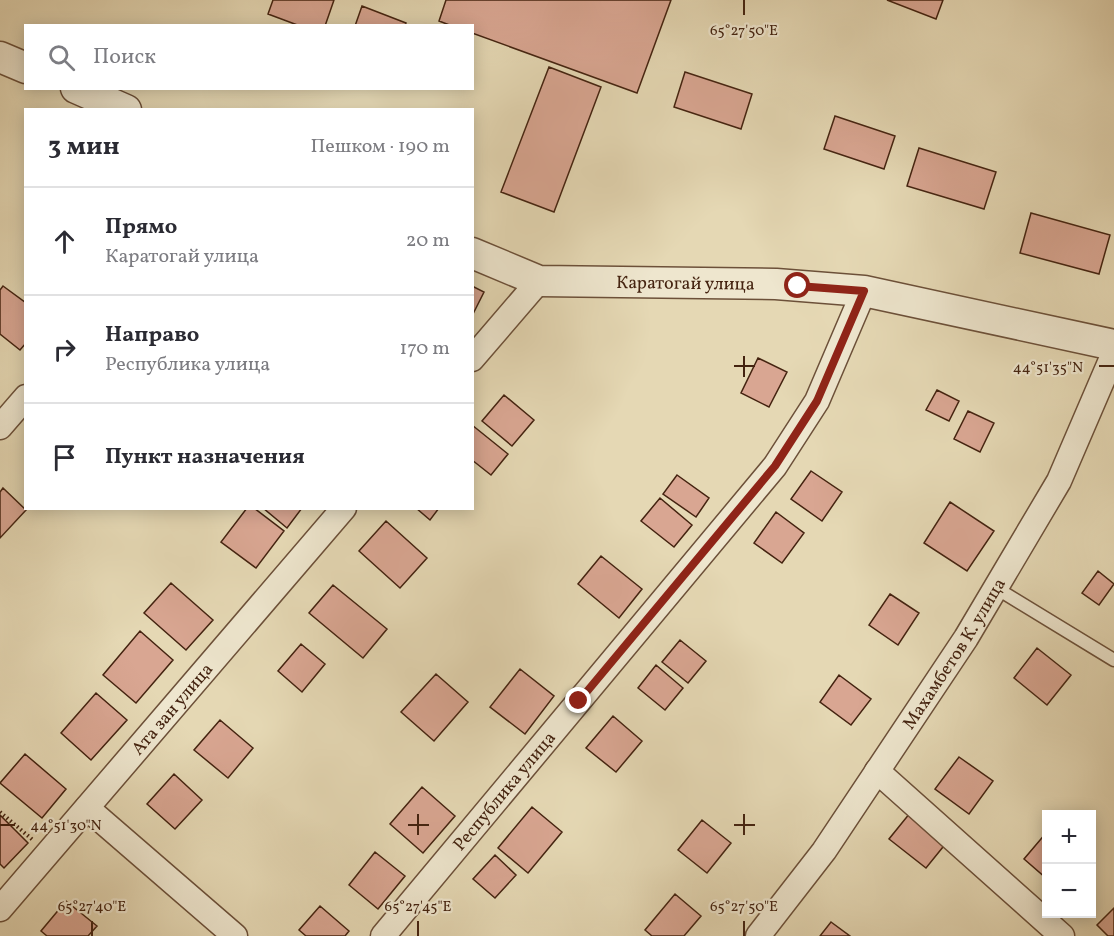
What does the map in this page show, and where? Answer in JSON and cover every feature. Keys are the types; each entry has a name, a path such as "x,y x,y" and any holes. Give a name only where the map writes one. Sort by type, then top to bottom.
{"street":[{"path":"0,57 24,67"},
{"path":"81,90 121,108"},
{"name":"Каратогай улица","path":"474,254 539,281 776,284 864,291 1114,345"},
{"path":"474,357 539,281"},
{"name":"Республика улица","path":"383,936 775,466 817,401 864,291"},
{"name":"Махамбетов К. улица","path":"759,936 824,851 966,638 1059,481 1114,353"},
{"path":"0,427 24,399"},
{"name":"Ата зан улица","path":"0,909 342,510"},
{"path":"877,771 1062,936"},
{"path":"87,808 235,936"}],"lane":[{"path":"996,588 1114,660"}],"path":[{"path":"0,812 48,854"}],"building":[{"path":"273,0 334,0 326,24 295,24 268,14"},
{"path":"446,0 671,0 637,93 474,34 474,24 447,24 439,21"},
{"path":"887,0 943,0 936,19"},
{"path":"362,6 406,23 406,24 356,24"},
{"path":"549,67 601,87 554,212 501,192"},
{"path":"685,72 752,94 741,129 674,107"},
{"path":"835,116 895,136 884,169 824,149"},
{"path":"919,148 996,172 984,209 907,186"},
{"path":"1031,213 1110,235 1099,274 1020,253"},
{"path":"3,286 24,302 24,345 20,350 0,334 0,290"},
{"path":"474,287 484,292 474,312"},
{"path":"758,358 787,372 769,407 741,393"},
{"path":"937,390 959,401 949,421 926,410"},
{"path":"504,395 534,420 512,446 482,421"},
{"path":"968,411 994,423 980,452 954,439"},
{"path":"474,427 508,454 491,475 474,462"},
{"path":"811,471 842,492 822,521 791,499"},
{"path":"677,475 709,498 696,517 663,494"},
{"path":"3,488 26,510 0,538 0,492"},
{"path":"660,498 692,525 674,547 641,521"},
{"path":"950,502 994,531 967,571 924,543"},
{"path":"245,510 257,510 284,531 256,568 221,542"},
{"path":"265,510 300,510 287,528"},
{"path":"418,510 438,510 430,520"},
{"path":"776,512 804,533 782,563 754,543"},
{"path":"386,521 427,558 400,588 359,551"},
{"path":"601,556 642,589 619,618 578,584"},
{"path":"1098,571 1114,584 1099,605 1082,593"},
{"path":"171,583 213,620 186,650 144,613"},
{"path":"333,585 387,629 363,658 309,613"},
{"path":"890,594 919,613 898,645 869,625"},
{"path":"140,631 173,660 136,703 103,675"},
{"path":"680,640 706,661 688,683 662,662"},
{"path":"301,644 325,664 302,692 278,671"},
{"path":"1037,648 1071,675 1047,705 1014,678"},
{"path":"656,665 683,688 665,710 638,688"},
{"path":"520,669 554,696 525,734 490,707"},
{"path":"436,674 468,702 434,741 401,712"},
{"path":"839,675 871,699 851,725 820,702"},
{"path":"96,693 127,720 91,760 61,733"},
{"path":"613,716 642,741 616,772 586,748"},
{"path":"220,720 253,748 228,778 194,750"},
{"path":"25,754 66,789 42,818 0,783"},
{"path":"959,757 993,781 969,814 935,789"},
{"path":"174,774 202,800 175,829 147,804"},
{"path":"422,787 455,816 423,853 390,824"},
{"path":"532,807 562,832 528,873 498,848"},
{"path":"910,813 947,842 926,868 889,839"},
{"path":"0,815 28,843 4,868 0,864"},
{"path":"702,820 731,843 707,873 678,850"},
{"path":"1042,838 1042,875 1024,859"},
{"path":"375,852 405,876 378,909 349,885"},
{"path":"495,855 516,875 495,898 473,879"},
{"path":"675,894 701,916 684,936 652,936 645,930"},
{"path":"66,901 97,926 88,936 47,936 41,931"},
{"path":"320,906 349,931 345,936 306,936 299,930"},
{"path":"1114,908 1114,936 1108,936 1097,925"},
{"path":"831,922 850,936 820,936"}],"route":[{"path":"579,701 775,466 817,401 864,291 798,286"}]}
